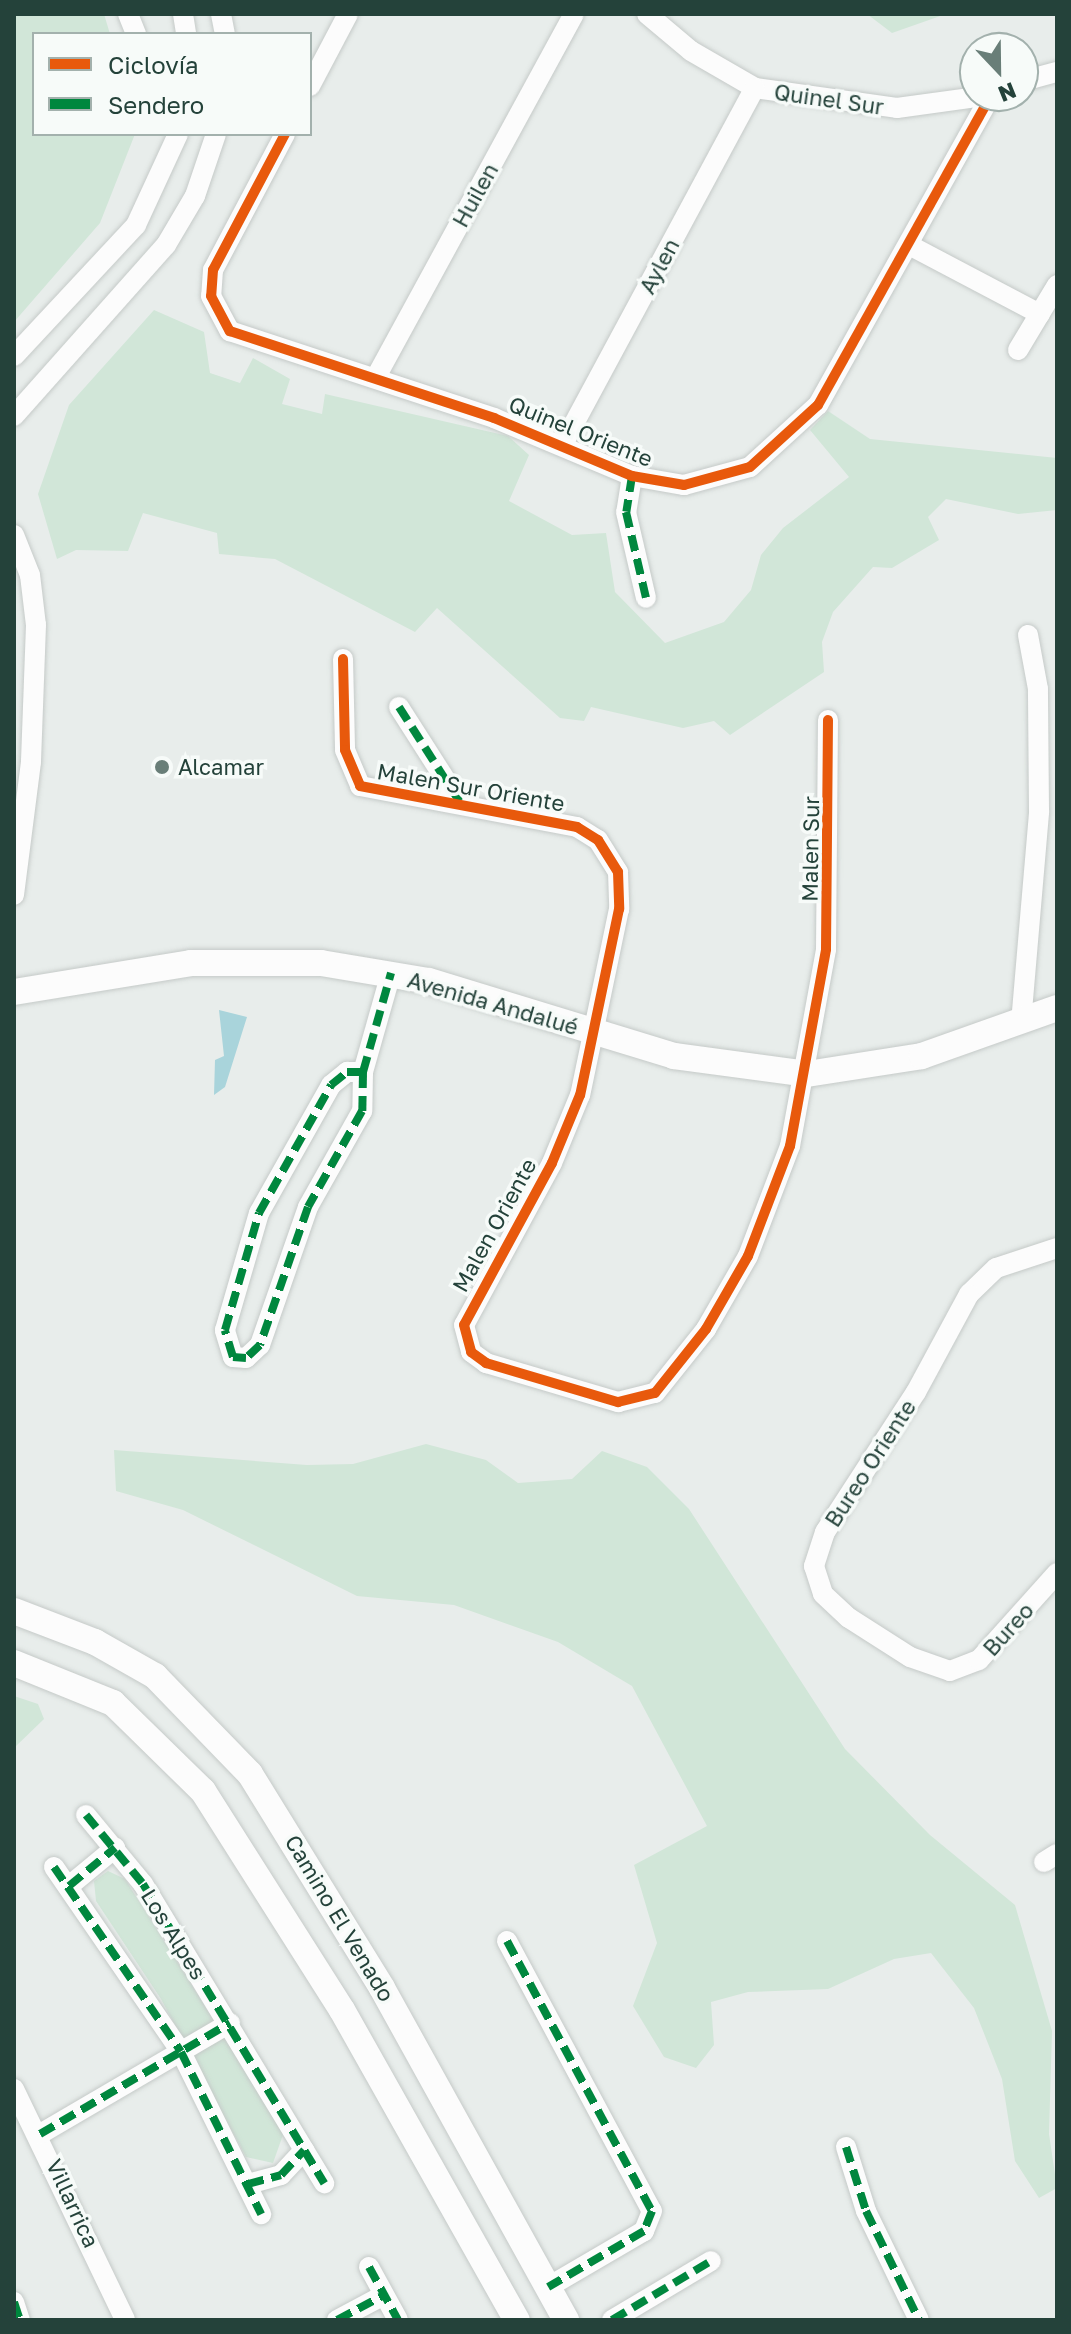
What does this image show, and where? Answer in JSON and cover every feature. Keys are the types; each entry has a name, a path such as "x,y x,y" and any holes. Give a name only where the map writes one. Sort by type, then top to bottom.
{"street":[{"path":"312,82 348,14"},
{"name":"Huilen","path":"376,377 574,14"},
{"name":"Quinel Sur","path":"647,14 691,51 755,88 897,108 959,100"},
{"name":"Aylen","path":"563,444 755,88"},
{"name":"Quinel Oriente","path":"284,136 213,270 215,309 242,339 376,377 563,444 632,476 684,485 718,480 783,443 833,383 982,112"},
{"path":"14,356 127,238 155,194 177,136"},
{"path":"14,416 158,255 214,142 182,136"},
{"path":"909,245 1040,314"},
{"path":"1018,350 1057,285"},
{"path":"632,476 626,512 646,598"},
{"path":"14,535 30,575 36,625 31,762 14,895"},
{"path":"1021,1023 1038,851 1038,689 1028,635"},
{"name":"Malen Sur Oriente","path":"343,659 345,750 354,781 373,793 461,804 577,827 613,860 620,897 597,1033"},
{"name":"Malen Sur Oriente","path":"399,707 461,804"},
{"name":"Malen Sur","path":"646,1398 681,1364 748,1256 786,1158 807,1074 831,887 828,720"},
{"name":"Avenida Andalué","path":"14,992 191,963 286,961 391,973 711,1064 807,1074 922,1056 1057,1008"},
{"path":"363,1072 334,1081 259,1213 225,1330 233,1357 246,1358 260,1345 308,1207 362,1111 363,1072 391,973"},
{"name":"Malen Oriente","path":"597,1033 570,1123 470,1307 464,1335 486,1363 618,1402 646,1398"},
{"name":"Bureo Oriente","path":"950,1671 910,1657 849,1618 823,1594 815,1558 969,1294 996,1268 1057,1248"},
{"name":"Bureo","path":"950,1671 979,1660 1057,1573"},
{"name":"Camino El Venado","path":"14,1611 133,1662 201,1718 267,1798 382,1988 566,2320"},
{"name":"Camino El Venado","path":"14,1663 95,1692 164,1746 225,1821 342,2010 517,2320"},
{"name":"Los Alpes","path":"86,1815 115,1848 230,2023 324,2183"},
{"path":"69,1886 115,1848"},
{"path":"54,1867 181,2052 261,2214"},
{"path":"507,1941 652,2211 644,2231 548,2287"},
{"path":"342,2010 382,1988"},
{"path":"40,2134 230,2023"},
{"name":"Villarrica","path":"14,2089 40,2134 125,2320"},
{"path":"846,2147 866,2211 919,2320"},
{"path":"248,2184 281,2175 304,2150"},
{"path":"612,2320 711,2261"},
{"path":"369,2267 398,2320"},
{"path":"337,2320 384,2295"},
{"path":"14,2302 20,2320"}],"green space":[{"path":"14,14 104,14 109,32 32,32 32,136 134,136 100,223 14,322"},
{"path":"867,14 946,14 892,33"},
{"path":"154,310 204,332 210,373 240,383 253,358 290,379 282,404 322,414 325,394 508,436 529,455 509,501 572,535 606,533 615,592 665,643 724,622 751,590 761,555 783,528 849,477 810,430 828,411 870,439 1057,458 1057,510 1018,514 946,499 928,517 939,540 892,568 873,567 833,612 822,642 824,672 730,735 714,721 683,728 591,707 584,721 560,718 437,608 415,632 275,559 219,554 217,533 143,513 128,551 76,550 57,559 38,494 69,405"},
{"path":"426,1444 486,1460 518,1483 572,1479 602,1451 647,1467 689,1509 845,1749 930,1835 1015,1905 1052,2031 1049,2134 1057,2188 1039,2198 1015,2161 1002,2079 974,2008 931,1953 894,1959 828,1989 748,1992 711,2002 714,2045 696,2068 664,2057 633,2006 657,1943 634,1865 707,1826 632,1686 558,1642 454,1605 357,1596 183,1510 116,1491 114,1450 307,1465 353,1464"},
{"path":"14,1696 38,1704 44,1719 14,1748"},
{"path":"108,1871 125,1879 284,2132 273,2163 246,2157 161,1999 96,1901 94,1881"}],"water":[{"path":"219,1010 247,1017 225,1087 214,1095 215,1060 224,1056"}],"marked path":[{"path":"632,476 626,512 646,598"},
{"path":"399,707 461,804"},
{"path":"363,1072 362,1111 308,1207 260,1345 246,1358 233,1357 225,1330 259,1213 331,1085 347,1072 363,1072 391,973"},
{"path":"86,1815 143,1884 324,2183"},
{"path":"69,1886 115,1848"},
{"path":"54,1867 181,2052 261,2214"},
{"path":"507,1941 652,2211 644,2231 548,2287"},
{"path":"40,2134 230,2023"},
{"path":"846,2147 866,2211 919,2320"},
{"path":"248,2184 281,2175 304,2150"},
{"path":"612,2320 711,2261"},
{"path":"369,2267 398,2320"},
{"path":"337,2320 384,2295"},
{"path":"14,2302 20,2320"}],"cycle path":[{"path":"284,136 213,270 211,296 230,331 494,418 632,476 684,485 750,467 818,405 982,112"},
{"path":"343,659 345,750 360,786 577,827 598,840 618,872 619,909 580,1095 552,1163 464,1325 471,1352 486,1363 618,1402 655,1393 706,1329 748,1256 790,1146 826,949 828,720"}],"place":[{"name":"Alcamar","path":"162,767"}]}
